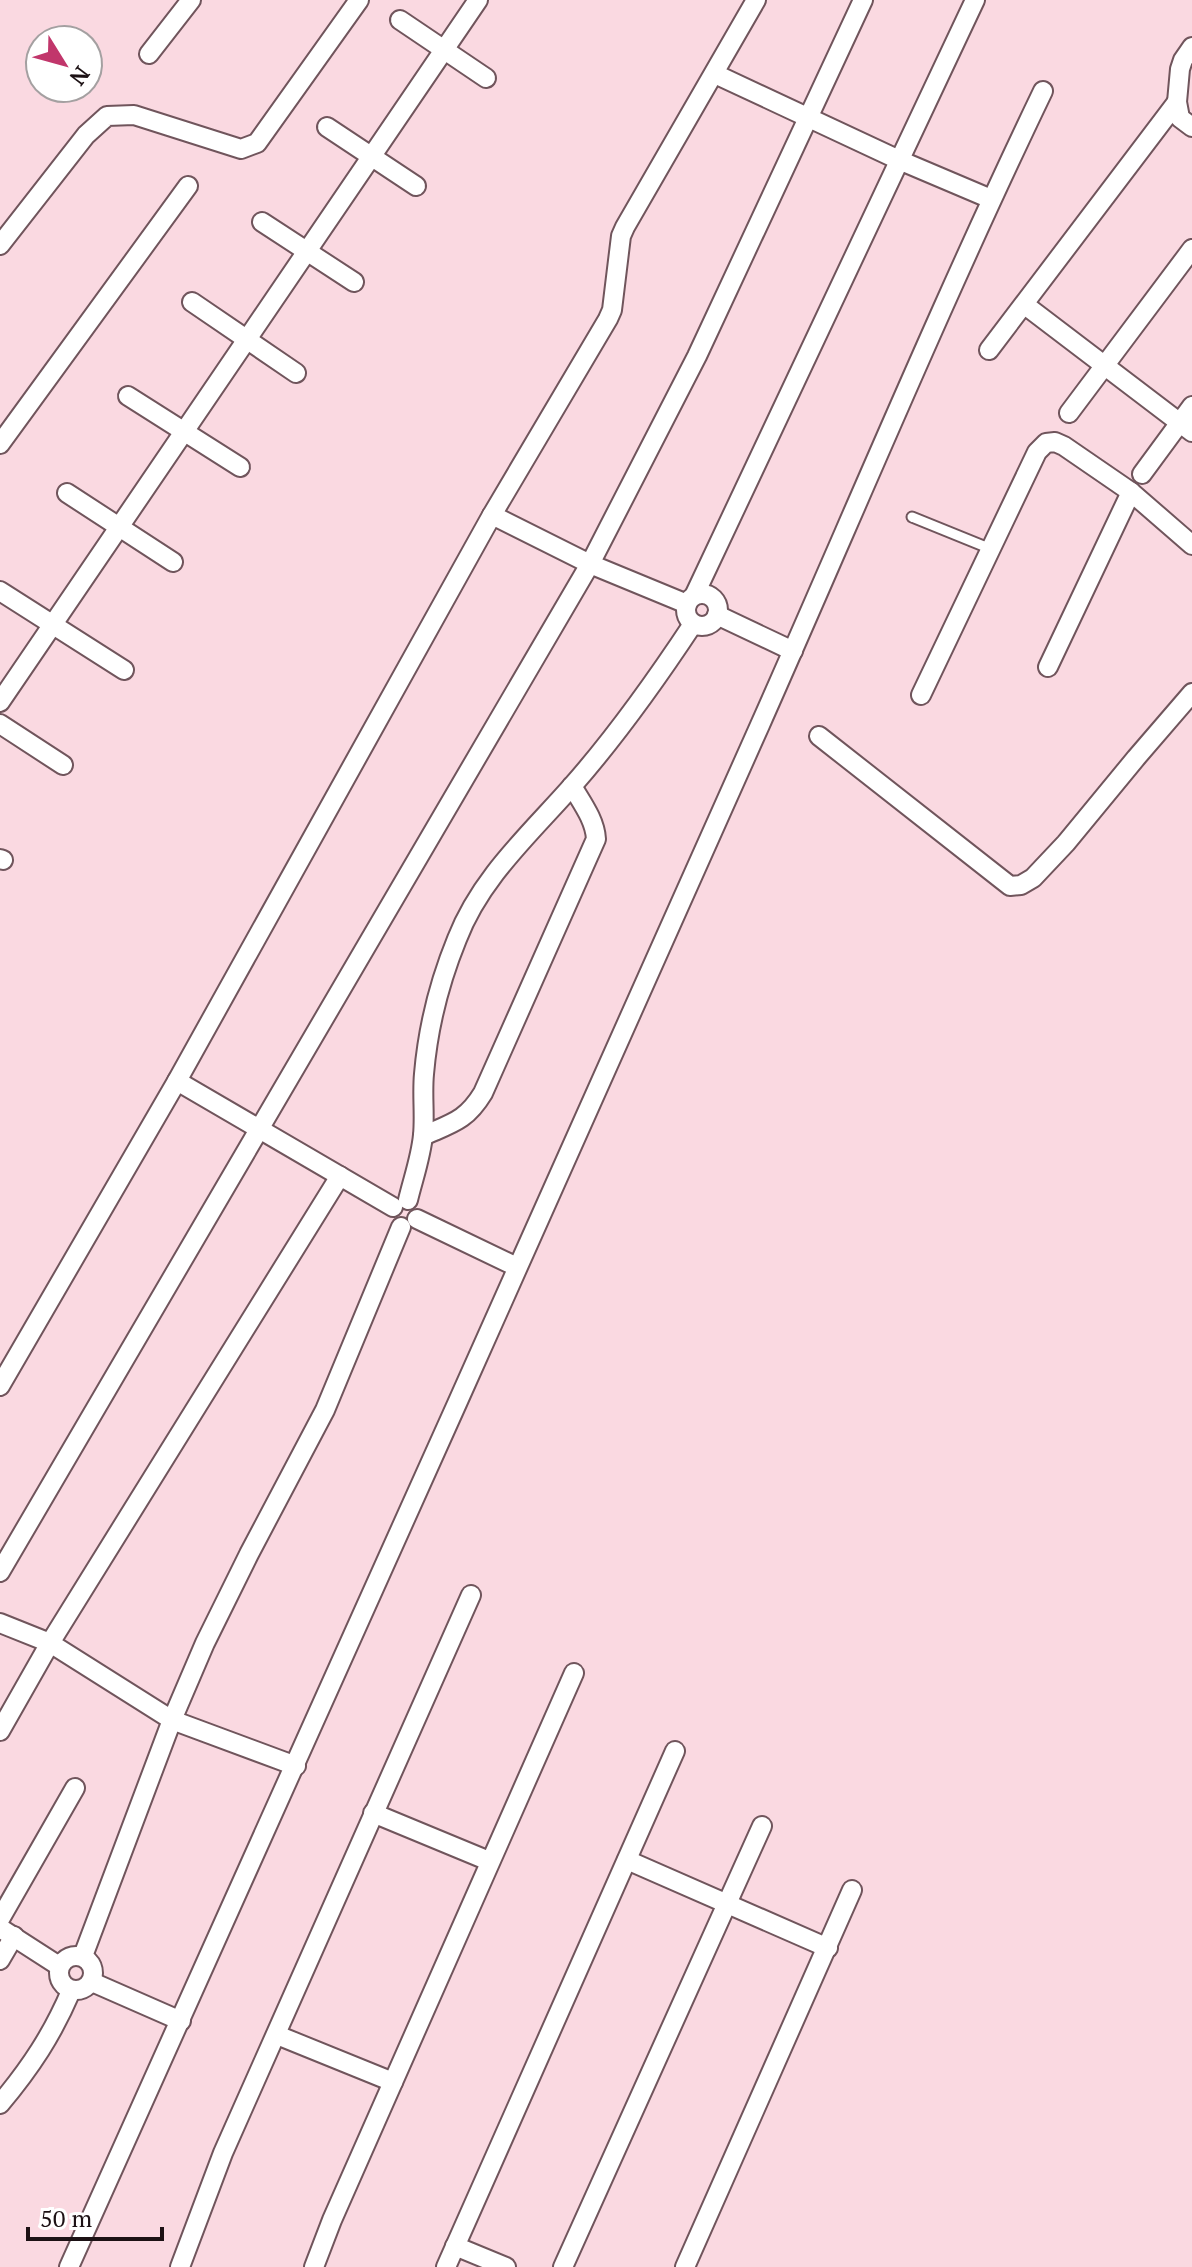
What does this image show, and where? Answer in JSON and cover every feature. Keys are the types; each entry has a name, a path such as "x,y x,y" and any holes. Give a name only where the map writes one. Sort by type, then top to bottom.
{"street":[{"path":"149,54 191,0"},
{"path":"0,245 86,135 107,116 134,115 241,149 257,143 359,0"},
{"path":"0,702 478,0"},
{"path":"0,1386 177,1081 492,515 608,319 612,310 621,236 756,0"},
{"path":"0,1572 590,564 691,369 863,0"},
{"path":"492,515 590,564 691,599 707,594 717,602 717,615 711,623 703,626 693,624 686,616 691,599 975,0"},
{"path":"400,20 486,78"},
{"path":"1192,47 1180,69 1184,104 1180,118 1192,127"},
{"path":"715,74 899,160 991,199"},
{"path":"69,2267 296,1766 991,199 1043,91"},
{"path":"989,350 1184,104"},
{"path":"327,127 416,186"},
{"path":"0,444 188,186"},
{"path":"262,222 354,282"},
{"path":"1069,413 1192,249"},
{"path":"192,302 296,373"},
{"path":"1025,305 1186,428"},
{"path":"128,396 240,467"},
{"path":"1142,474 1186,428 1192,406"},
{"path":"921,695 1037,452 1046,443 1055,442 1064,446 1131,492 1192,545"},
{"path":"1048,667 1131,492"},
{"path":"67,493 173,562"},
{"path":"0,591 124,670"},
{"path":"717,615 793,651"},
{"path":"400,1203 423,1136 423,1077 441,982 471,907 491,876 617,733 693,624"},
{"path":"819,736 1010,886 1021,885 1033,878 1066,843 1192,693"},
{"path":"0,724 63,765"},
{"path":"423,1136 460,1120 473,1110 483,1093 596,839 591,818 572,786"},
{"path":"83,1956 172,1720 205,1643 325,1410 409,1223 418,1214 415,1205 400,1203 340,1176 177,1081"},
{"path":"0,1731 50,1643 340,1176"},
{"path":"409,1223 517,1267"},
{"path":"180,2267 223,2153 471,1595"},
{"path":"0,1623 50,1643 172,1720 296,1766"},
{"path":"314,2267 489,1861 574,1673"},
{"path":"446,2267 675,1751"},
{"path":"0,1919 75,1788"},
{"path":"373,1813 489,1861"},
{"path":"563,2267 762,1826"},
{"path":"627,1860 828,1948"},
{"path":"685,2267 852,1890"},
{"path":"0,1960 7,1932 59,1966"},
{"path":"69,1956 83,1956 93,1966 92,1982 82,1990 71,1991 59,1980 59,1966 69,1956"},
{"path":"92,1982 181,2021"},
{"path":"0,2104 55,2029 71,1991"},
{"path":"277,2035 393,2082"},
{"path":"455,2246 506,2267"}],"lane":[{"path":"912,517 991,549"}]}
